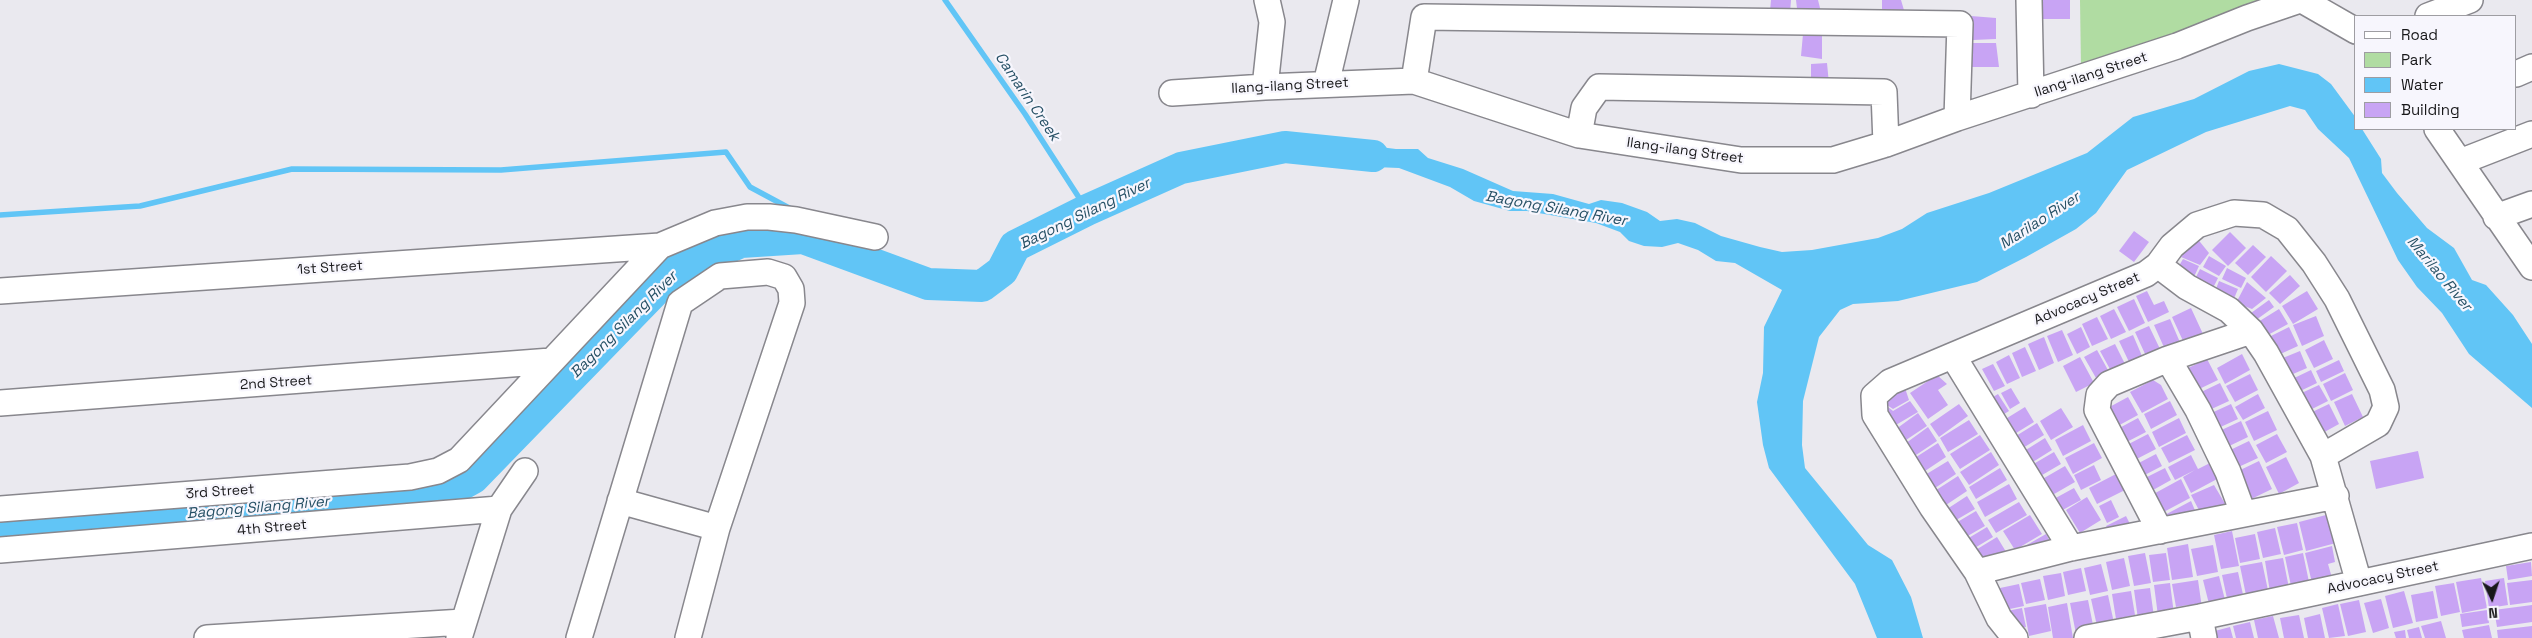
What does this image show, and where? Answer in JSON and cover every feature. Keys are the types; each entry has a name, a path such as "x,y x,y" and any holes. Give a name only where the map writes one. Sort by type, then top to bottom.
{"street":[{"path":"1265,87 1272,22 1267,0"},
{"path":"1326,84 1346,0"},
{"path":"2029,0 2031,94"},
{"name":"Ilang-ilang Street","path":"1172,93 1414,81 1580,134 1741,160 1833,160 2177,46 2247,18 2301,0 2354,30"},
{"path":"2431,15 2470,0"},
{"path":"1414,81 1424,17 1960,24 1957,118"},
{"path":"2517,74 2532,67"},
{"path":"1580,134 1584,108 1598,87 1884,92 1886,144"},
{"path":"2438,130 2532,267"},
{"path":"2460,162 2532,134"},
{"path":"2496,217 2532,204"},
{"name":"Advocacy Street","path":"2015,638 1999,618 1977,572 1932,508 1875,414 1874,396 1890,382 2146,274 2158,265 2172,246 2196,225 2234,213 2263,215 2287,229 2314,263 2337,299 2382,390 2386,407 2378,424 2323,456"},
{"path":"660,246 716,223 747,217 796,220 875,237"},
{"name":"1st Street","path":"0,291 660,246"},
{"name":"3rd Street","path":"0,509 410,477 438,471 459,460 660,246"},
{"path":"2158,265 2187,287 2229,310 2251,331 2323,456 2336,496 2359,583"},
{"path":"579,638 680,303 720,276 768,272 784,277 791,289 792,302 717,528 688,638"},
{"path":"2160,532 2097,410 2099,395 2109,384 2168,359 2251,331"},
{"path":"1954,356 2072,548"},
{"path":"2168,359 2198,410 2228,472 2243,513"},
{"name":"2nd Street","path":"0,403 551,362"},
{"path":"207,638 461,630 499,509 525,471"},
{"path":"1977,572 2072,548 2336,496"},
{"path":"620,501 717,528"},
{"name":"4th Street","path":"0,550 499,509"},
{"name":"Advocacy Street","path":"2087,638 2202,627 2359,583 2532,546"}],"green space":[{"path":"2080,0 2273,0 2081,68"}],"water":[{"name":"Marilao River","path":"2279,64 2318,74 2331,84 2354,115 2354,130 2363,130 2381,159 2382,173 2397,193 2427,228 2454,248 2472,280 2486,285 2513,315 2532,344 2532,408 2469,354 2442,313 2417,287 2398,260 2349,158 2318,129 2305,110 2290,106 2206,132 2127,170 2096,213 2076,229 2026,257 1977,282 1898,301 1853,304 1840,310 1819,337 1803,401 1802,445 1805,468 1868,545 1892,560 1911,597 1923,638 1877,638 1855,584 1769,468 1763,445 1757,402 1763,373 1764,327 1782,290 1735,263 1716,261 1698,250 1678,243 1662,247 1644,246 1629,241 1620,232 1596,223 1527,211 1510,211 1474,201 1450,187 1399,168 1351,166 1329,161 1331,141 1396,149 1418,149 1428,158 1463,169 1513,191 1553,194 1589,204 1601,200 1622,203 1647,212 1660,221 1677,219 1695,223 1721,236 1760,247 1782,252 1812,250 1878,238 1902,229 1927,213 1989,193 2087,153 2133,117 2194,99 2249,71"}],"building":[{"path":"1771,0 1791,0 1790,13 1770,11"},
{"path":"1796,0 1818,0 1822,16 1798,17"},
{"path":"1882,0 1901,0 1906,17 1882,17"},
{"path":"2040,0 2070,0 2070,19 2040,19"},
{"path":"1971,16 1996,18 1996,39 1973,40"},
{"path":"1803,34 1822,34 1822,59 1801,56"},
{"path":"1968,43 1996,43 1999,67 1967,67"},
{"path":"1827,63 1829,84 1811,82 1811,64"},
{"path":"2134,231 2149,242 2134,262 2119,251"},
{"path":"2230,232 2246,248 2228,266 2212,250"},
{"path":"2196,237 2209,253 2200,265 2181,257"},
{"path":"2253,245 2266,257 2248,275 2235,263"},
{"path":"2209,256 2226,266 2219,276 2203,267"},
{"path":"2271,256 2287,271 2266,292 2251,277"},
{"path":"2183,259 2199,266 2193,279 2176,271"},
{"path":"2227,268 2246,278 2241,288 2222,279"},
{"path":"2200,269 2218,278 2213,288 2195,279"},
{"path":"2290,275 2300,286 2280,304 2269,293"},
{"path":"2219,281 2238,289 2233,301 2214,294"},
{"path":"2247,282 2266,298 2252,309 2236,303"},
{"path":"2147,291 2154,305 2164,301 2169,312 2148,322 2136,296"},
{"path":"2307,291 2318,309 2293,324 2282,306"},
{"path":"2134,299 2145,323 2129,331 2117,307"},
{"path":"2269,300 2274,307 2256,320 2251,313"},
{"path":"2191,308 2203,334 2184,343 2172,317"},
{"path":"2114,309 2126,332 2111,339 2100,316"},
{"path":"2279,309 2288,324 2266,336 2258,322"},
{"path":"2316,316 2324,336 2302,346 2293,325"},
{"path":"2097,317 2108,339 2092,346 2082,324"},
{"path":"2170,319 2182,347 2167,354 2154,325"},
{"path":"2149,326 2160,349 2146,356 2135,332"},
{"path":"2081,327 2090,347 2077,354 2067,334"},
{"path":"2289,327 2298,346 2276,356 2267,338"},
{"path":"2062,330 2073,355 2058,362 2047,336"},
{"path":"2133,335 2142,356 2129,362 2119,341"},
{"path":"2044,337 2054,363 2039,370 2028,344"},
{"path":"2324,340 2333,359 2314,368 2305,350"},
{"path":"2115,344 2125,364 2111,371 2100,351"},
{"path":"2025,347 2036,371 2022,377 2012,353"},
{"path":"2097,350 2109,372 2096,378 2084,357"},
{"path":"2300,351 2307,368 2286,377 2278,360"},
{"path":"2242,354 2250,370 2225,384 2217,368"},
{"path":"2009,355 2020,378 2007,384 1996,362"},
{"path":"2080,357 2094,383 2076,392 2063,366"},
{"path":"2207,359 2218,380 2195,391 2184,370"},
{"path":"2339,360 2344,371 2321,382 2316,371"},
{"path":"1993,364 2005,386 1994,391 1982,369"},
{"path":"2311,370 2317,383 2294,394 2288,381"},
{"path":"2345,373 2353,390 2331,401 2323,384"},
{"path":"2250,374 2258,390 2235,402 2226,386"},
{"path":"1937,375 1947,384 1938,390 1948,405 1928,419 1910,393"},
{"path":"2153,380 2161,385 2168,399 2142,413 2130,392"},
{"path":"2220,383 2229,401 2205,412 2197,394"},
{"path":"2319,385 2328,401 2304,413 2295,396"},
{"path":"1905,388 1909,400 1893,409 1887,405 1885,396"},
{"path":"2011,388 2020,403 2010,409 2001,393"},
{"path":"1998,394 2009,411 1996,419 1985,402"},
{"path":"2258,394 2265,408 2243,420 2235,407"},
{"path":"2352,394 2363,417 2345,426 2334,402"},
{"path":"2128,397 2138,415 2114,428 2104,410"},
{"path":"1910,401 1918,412 1889,429 1879,413 1888,407 1893,411"},
{"path":"2170,401 2177,415 2151,429 2144,414"},
{"path":"1959,404 1968,416 1939,437 1930,424"},
{"path":"2231,404 2238,419 2214,430 2207,415"},
{"path":"2329,404 2339,424 2319,435 2308,414"},
{"path":"2025,407 2034,422 2008,438 1999,423"},
{"path":"2061,408 2073,427 2051,440 2040,421"},
{"path":"2268,411 2277,430 2254,441 2245,422"},
{"path":"1918,413 1927,426 1900,444 1892,432"},
{"path":"2138,418 2146,432 2119,446 2112,432"},
{"path":"2179,418 2186,433 2159,447 2152,432"},
{"path":"1969,420 1978,434 1948,452 1940,438"},
{"path":"2241,421 2248,437 2223,449 2215,433"},
{"path":"2037,423 2044,435 2018,451 2011,439"},
{"path":"2083,425 2091,441 2063,456 2055,440"},
{"path":"1928,427 1937,441 1910,459 1902,446"},
{"path":"2148,434 2156,449 2129,463 2121,448"},
{"path":"2277,434 2287,452 2266,463 2256,445"},
{"path":"1980,435 1990,450 1960,469 1950,454"},
{"path":"2187,435 2195,450 2169,463 2161,448"},
{"path":"2045,438 2052,450 2028,465 2021,453"},
{"path":"2249,441 2258,458 2232,470 2224,453"},
{"path":"1938,443 1946,457 1919,475 1910,461"},
{"path":"2094,443 2102,458 2073,474 2065,458"},
{"path":"2418,451 2424,478 2376,489 2370,461"},
{"path":"1991,452 1999,465 1969,485 1960,472"},
{"path":"2054,452 2061,464 2037,478 2030,466"},
{"path":"2156,454 2162,466 2137,479 2131,467"},
{"path":"2191,455 2198,469 2210,463 2219,478 2191,493 2183,477 2195,470 2175,480 2168,467"},
{"path":"2286,457 2299,483 2279,494 2266,467"},
{"path":"1948,461 1956,474 1929,492 1920,478"},
{"path":"2259,461 2272,489 2245,502 2232,474"},
{"path":"2094,465 2101,480 2081,490 2074,475"},
{"path":"2065,466 2075,482 2049,497 2039,481"},
{"path":"2000,468 2007,480 1976,499 1969,487"},
{"path":"2165,468 2171,480 2146,494 2139,481"},
{"path":"2116,474 2125,490 2097,504 2089,488"},
{"path":"1958,476 1967,491 1940,509 1930,494"},
{"path":"2181,479 2190,498 2158,515 2148,497"},
{"path":"2009,484 2017,499 1985,517 1977,502"},
{"path":"2214,485 2227,507 2201,514 2191,495"},
{"path":"2074,488 2081,500 2059,512 2052,500"},
{"path":"1967,496 1975,509 1951,523 1944,511"},
{"path":"2087,497 2101,520 2080,533 2066,510"},
{"path":"2111,500 2119,517 2107,523 2099,506"},
{"path":"2191,501 2197,515 2161,517"},
{"path":"2019,502 2027,515 1996,533 1988,520"},
{"path":"1976,511 1985,526 1959,541 1949,527"},
{"path":"2030,515 2042,534 2015,550 2003,531"},
{"path":"2326,515 2330,520 2336,543 2306,551 2299,522"},
{"path":"2126,516 2131,526 2111,536 2106,526"},
{"path":"2297,523 2303,550 2284,555 2277,527"},
{"path":"1987,527 1993,537 1968,552 1962,542"},
{"path":"2275,528 2281,554 2263,558 2257,532"},
{"path":"2232,531 2239,566 2221,569 2214,535"},
{"path":"2046,534 2051,543 2030,555 2025,546"},
{"path":"2255,534 2260,559 2240,563 2235,538"},
{"path":"1997,537 2008,555 1980,562 1974,551"},
{"path":"2188,544 2193,577 2172,580 2167,548"},
{"path":"2213,545 2218,572 2197,576 2191,549"},
{"path":"2332,546 2335,562 2328,564 2332,578 2312,583 2305,553"},
{"path":"2145,553 2151,583 2134,586 2128,556"},
{"path":"2166,553 2170,580 2153,582 2149,555"},
{"path":"2303,553 2309,582 2291,586 2285,557"},
{"path":"2124,558 2130,586 2112,590 2106,562"},
{"path":"2283,558 2289,588 2270,592 2265,561"},
{"path":"2262,562 2269,595 2247,600 2240,566"},
{"path":"2531,562 2532,576 2508,580 2506,566"},
{"path":"2101,564 2108,591 2090,595 2084,568"},
{"path":"2081,568 2086,591 2068,595 2063,572"},
{"path":"2238,572 2244,599 2228,603 2222,575"},
{"path":"2061,573 2065,596 2048,600 2043,576"},
{"path":"2219,576 2226,604 2210,608 2203,580"},
{"path":"2481,578 2487,608 2462,613 2456,582"},
{"path":"2504,578 2508,605 2489,608 2485,581"},
{"path":"2040,579 2045,600 2026,604 2021,583"},
{"path":"2198,580 2203,615 2189,617 2188,605 2176,607 2172,584"},
{"path":"2532,580 2532,602 2510,605 2507,583"},
{"path":"2170,583 2174,614 2158,616 2154,585"},
{"path":"2454,583 2460,612 2441,616 2435,586"},
{"path":"2019,584 2024,606 2005,610 2000,588"},
{"path":"2150,588 2154,617 2138,619 2134,590"},
{"path":"2131,591 2135,615 2116,619 2112,594"},
{"path":"2404,591 2413,623 2393,628 2385,596"},
{"path":"2433,591 2438,618 2416,622 2411,595"},
{"path":"2108,595 2114,623 2097,626 2091,599"},
{"path":"2381,599 2389,628 2373,633 2364,603"},
{"path":"2088,600 2094,630 2076,634 2070,603"},
{"path":"2359,600 2366,632 2348,636 2340,604"},
{"path":"2067,603 2073,638 2053,638 2048,607"},
{"path":"2046,604 2051,631 2029,636 2024,608"},
{"path":"2338,604 2345,636 2329,638 2322,608"},
{"path":"2532,605 2532,622 2497,627 2494,610"},
{"path":"2022,608 2026,627 2011,630 2007,611"},
{"path":"2487,610 2489,623 2462,627 2460,614"},
{"path":"2320,614 2325,638 2308,638 2304,618"},
{"path":"2299,615 2304,638 2284,638 2280,618"},
{"path":"2273,616 2279,638 2258,638 2254,620"},
{"path":"2441,621 2446,638 2425,638 2421,626"},
{"path":"2250,622 2254,638 2236,638 2233,626"},
{"path":"2489,625 2492,638 2464,638 2462,630"},
{"path":"2532,626 2532,638 2498,638 2497,630"},
{"path":"2230,627 2233,638 2212,638 2211,632"},
{"path":"2419,627 2422,638 2409,638 2407,630"},
{"path":"2405,630 2406,638 2396,638 2394,632"}],"waterway":[{"name":"Camarin Creek","path":"945,0 1025,114 1087,210"},
{"name":"Bagong Silang River","path":"0,529 5,527 448,492 473,478 672,273 741,242 803,238 928,284 982,286 1002,271 1015,246 1087,210 1181,168 1285,147 1373,156"},
{"path":"0,215 140,206 292,169 501,170 726,152 750,187 791,209"},
{"path":"822,235 833,250"}]}
